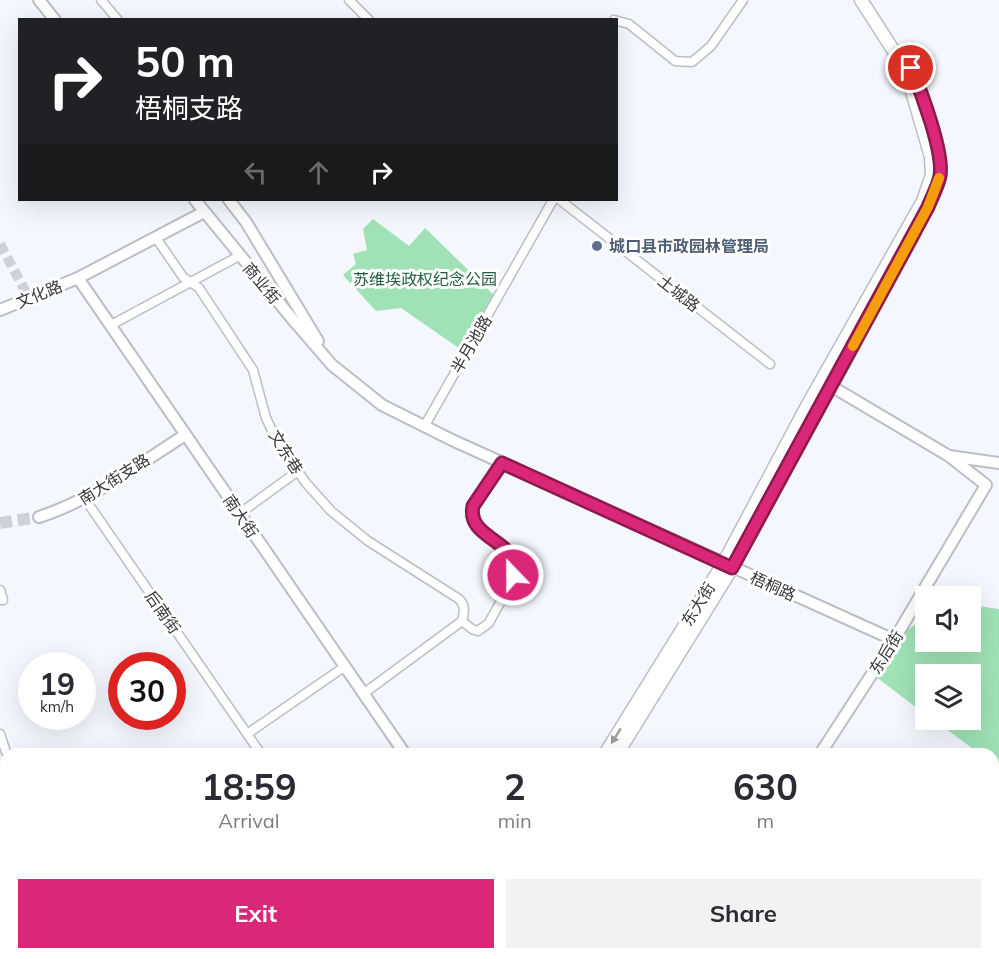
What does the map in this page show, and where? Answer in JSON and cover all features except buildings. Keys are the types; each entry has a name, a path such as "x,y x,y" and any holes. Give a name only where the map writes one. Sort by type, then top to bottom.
{"main road":[{"name":"东大街","path":"609,748 728,566 807,406 923,201 932,175 931,157 911,88 897,56 861,0"},
{"name":"东大街","path":"621,748 831,386 928,207 940,176 939,155 918,84 904,52 871,0"}],"street":[{"path":"39,0 53,18"},
{"path":"101,0 116,18"},
{"path":"349,0 367,18"},
{"path":"618,21 629,24 675,61 692,62 711,46 742,0"},
{"name":"商业街","path":"196,201 239,256 332,364 382,405 424,427"},
{"name":"商业街","path":"231,201 246,222 332,364"},
{"name":"半月池路","path":"424,427 552,201"},
{"name":"土城路","path":"561,201 771,364"},
{"name":"文化路","path":"0,310 78,278 204,212"},
{"name":"文东巷","path":"156,237 183,277 199,288 253,370 266,418 278,442 298,471 331,511 368,541 459,599 464,604 465,611 462,621"},
{"path":"111,325 239,256"},
{"name":"南大街","path":"78,278 401,748"},
{"path":"831,386 949,456 999,463"},
{"name":"梧桐路","path":"424,427 894,640"},
{"name":"南大街支路","path":"39,517 62,510 85,499 185,435"},
{"name":"东后街","path":"824,748 894,640 986,485 949,456"},
{"path":"363,694 462,621 478,631 489,623 513,575 514,563 511,556 473,521 471,513 473,506 502,463"},
{"path":"239,514 298,471"},
{"name":"后南街","path":"85,499 257,748"},
{"path":"0,590 3,600 0,600"},
{"path":"247,734 344,667"}],"green space":[{"name":"苏维埃政权纪念公园","path":"373,219 409,246 425,228 497,298 466,353 401,308 376,311 343,275 356,264 353,254 367,250 363,229"},
{"path":"981,606 999,609 999,748 972,748 948,730 981,730 981,664 915,664 915,706 872,674 894,640 915,624 915,652 981,652"}],"tunnel":[{"path":"0,244 29,298"},
{"path":"0,523 39,517"}],"slow traffic":[{"path":"853,346 928,207 939,178"}],"place":[{"name":"城口县市政园林管理局","path":"597,246"}],"route":[{"path":"513,575 514,563 511,556 480,529 473,521 471,513 473,506 502,463 732,568 928,207 940,176 939,155 911,68"}]}
